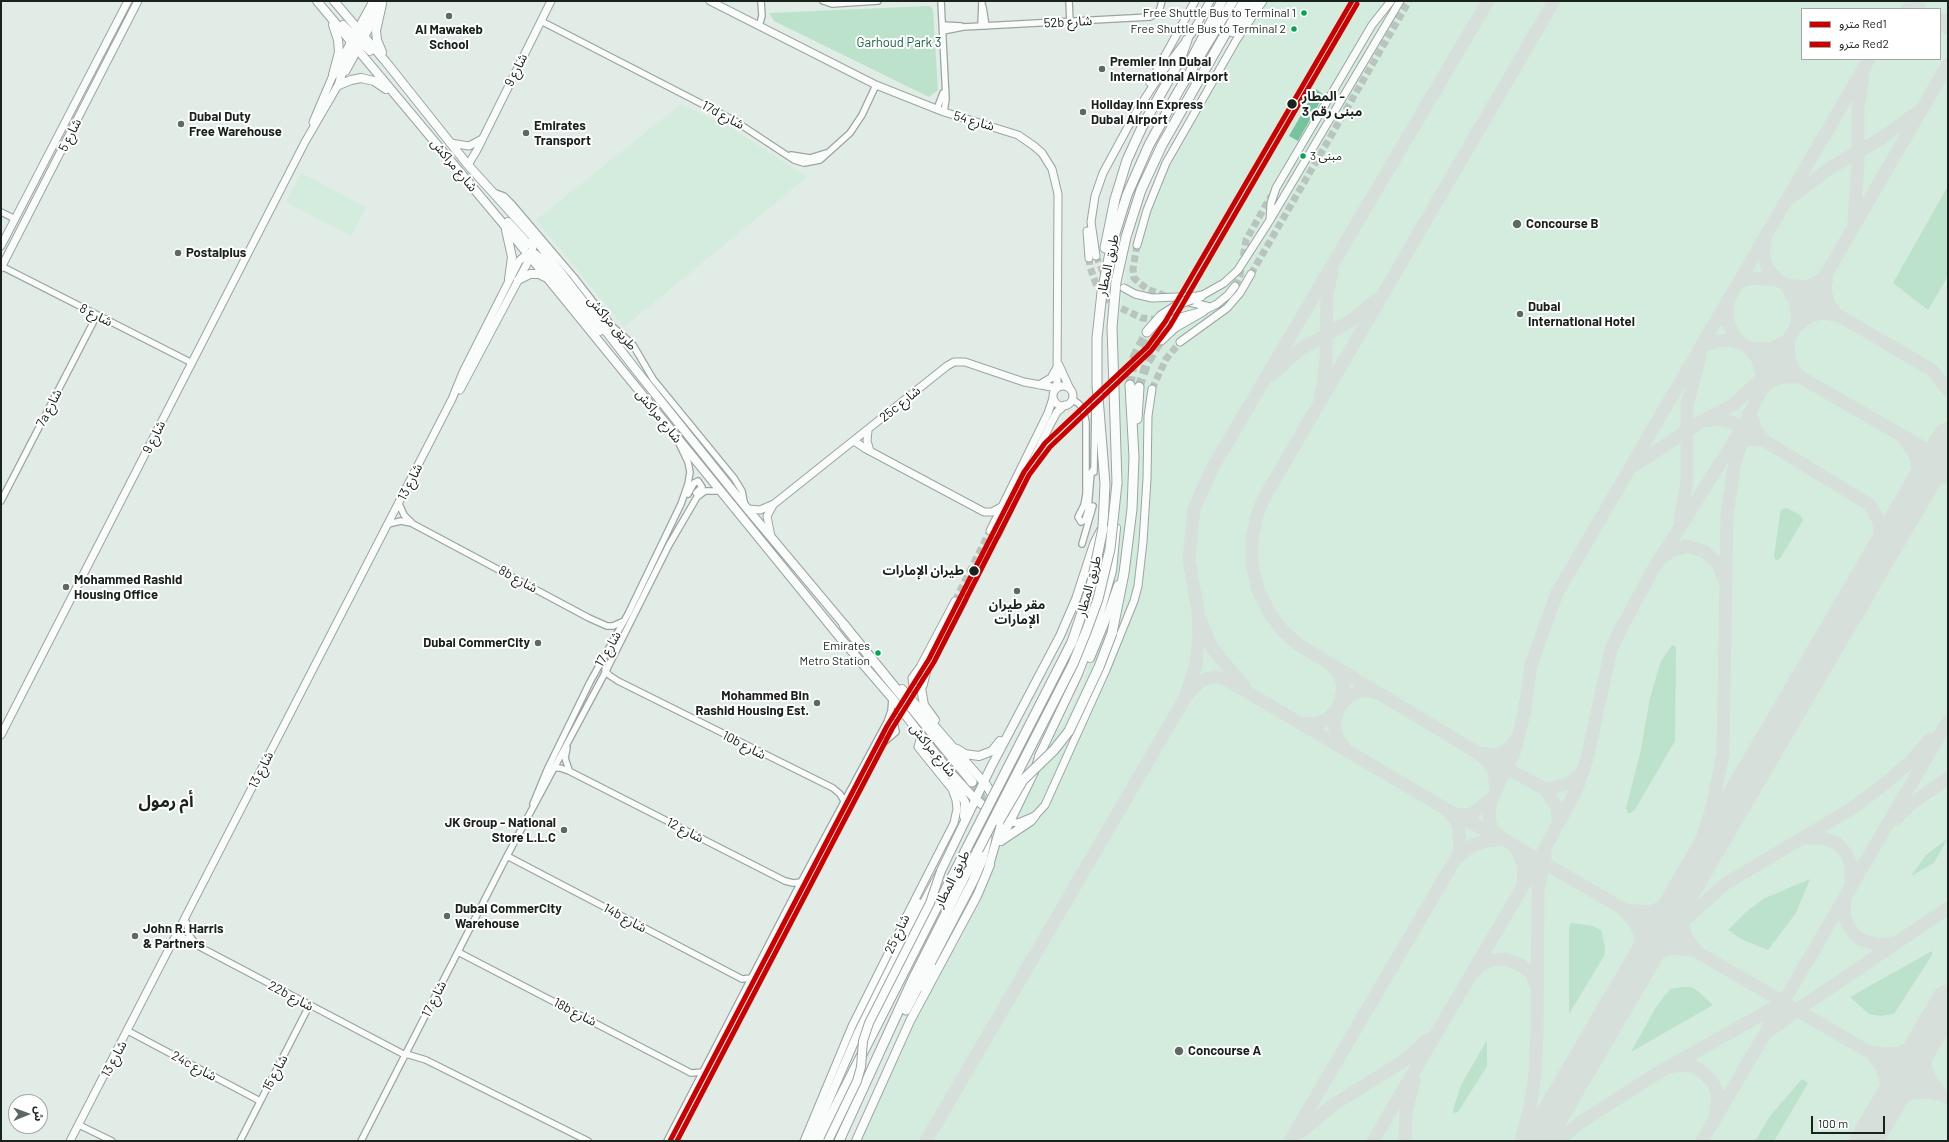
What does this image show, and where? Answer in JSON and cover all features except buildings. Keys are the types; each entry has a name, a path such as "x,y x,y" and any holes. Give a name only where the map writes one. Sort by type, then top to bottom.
{"highway":[{"path":"1178,92 1186,70 1222,1"},
{"name":"طريق المطار","path":"818,1141 1072,642 1091,586 1103,528 1105,484 1097,385 1097,338 1102,292 1112,243 1127,195 1149,145 1178,92 1233,1"},
{"name":"طريق المطار","path":"839,1141 913,979 1073,664 1098,599 1110,549 1117,483 1111,342 1114,297 1120,259 1130,221 1148,174 1162,145 1200,76 1244,1"},
{"path":"1200,76 1222,49 1254,1"},
{"path":"1102,292 1101,276 1105,250 1115,199 1123,173 1138,136 1180,60 1186,40"},
{"path":"1147,332 1161,316 1181,301 1196,297"},
{"path":"1161,340 1180,324 1206,309"},
{"path":"978,850 994,830 1023,780 1054,750 1069,731 1099,667 1112,633 1126,556 1134,490 1135,386"},
{"path":"844,625 972,782"},
{"path":"926,990 931,970 979,867 987,838"},
{"path":"877,1060 892,1038 942,938 964,899"}],"main road":[{"name":"شارع مراكش","path":"317,1 331,18 386,62 468,165 534,238 612,339 747,508 844,625 858,637 908,697"},
{"path":"321,1 396,81 408,90"},
{"name":"شارع مراكش","path":"334,1 357,40 394,94 530,255 547,278 842,640 892,698 949,771 979,801 998,817 1009,822"},
{"path":"339,85 341,76 357,40 381,2"},
{"path":"381,2 376,36 386,62"},
{"path":"331,18 339,45 338,58 333,75"},
{"path":"339,85 356,78 368,79 394,94"},
{"path":"483,199 494,205 528,244 533,242 534,238"},
{"path":"504,226 512,257 509,279"},
{"path":"530,255 540,258 601,333 612,339"},
{"path":"518,280 530,274 538,274 547,278"},
{"path":"979,801 996,806 1009,804 1017,798 1041,752 1078,674 1095,630 1112,570 1116,530 1117,483"},
{"path":"962,825 979,801 983,782 1038,678 1070,613 1094,544 1103,528"},
{"path":"1078,674 1088,662 1103,629 1126,556"},
{"path":"990,791 993,772 1030,699 1038,678"},
{"path":"921,688 924,705 944,732"},
{"path":"908,697 917,702 961,752 970,756 988,754 995,748 1013,724"},
{"path":"908,697 990,791 996,806 999,833 988,869"},
{"path":"856,1141 910,1020 976,896 1000,841 1034,772 1041,752"},
{"path":"806,1140 858,1033 941,872 962,825 966,810 965,802 949,771"},
{"path":"1000,841 1031,822 1035,816"},
{"path":"828,1141 857,1081 861,1067 863,1041 869,1023 930,903 941,872"},
{"path":"897,937 924,893 935,883"}],"street":[{"name":"شارع 5","path":"1,246 128,1"},
{"name":"شارع 5","path":"1,267 138,1"},
{"path":"357,40 373,1"},
{"name":"شارع 9","path":"468,165 551,1"},
{"name":"شارع 54","path":"710,1 876,85 941,110 1018,134 1034,146 1052,169 1058,194 1057,388"},
{"path":"824,2 878,1"},
{"path":"941,1 945,87 941,110"},
{"path":"1069,1 1070,22"},
{"name":"52b شارع","path":"943,28 1150,17 1159,12 1162,1"},
{"path":"1092,257 1091,222 1095,196 1103,173 1135,114 1157,69 1195,1"},
{"path":"1135,114 1160,74 1186,40 1210,1"},
{"path":"1137,245 1147,210 1166,163 1237,39 1263,1"},
{"path":"1270,220 1271,203 1274,192 1372,25 1391,1"},
{"path":"1124,288 1135,294 1152,298 1196,297 1224,283 1238,270 1270,220 1400,1"},
{"path":"982,3 983,26"},
{"path":"757,25 762,16 761,4"},
{"name":"17d شارع","path":"541,21 730,118 799,162 809,163 820,160 834,148 856,125 876,85"},
{"name":"شارع 9","path":"1,735 4,723 192,363 306,139 333,75 357,40"},
{"name":"شارع 9","path":"306,139 339,85"},
{"path":"450,142 469,146 482,139"},
{"name":"طريق مراكش","path":"491,191 504,196 512,204 574,277 612,326 633,345 653,379 734,478 742,492 747,508"},
{"path":"1,212 15,219"},
{"name":"شارع 13","path":"452,400 458,392 518,280 530,255 534,238"},
{"name":"شارع 13","path":"70,1141 452,400 463,372 509,279 519,261 530,255"},
{"name":"شارع 8","path":"1,267 192,363"},
{"path":"1180,342 1223,311 1238,295 1251,274"},
{"path":"1174,319 1206,309 1228,296 1235,286"},
{"path":"1228,296 1238,295"},
{"path":"1181,301 1206,309"},
{"name":"7a شارع","path":"1,501 97,315"},
{"name":"25c شارع","path":"747,508 760,510 774,504 954,362 965,362 1019,381 1039,386 1057,388"},
{"path":"1039,386 1051,378 1058,364"},
{"name":"شارع 54","path":"1058,364 1070,389"},
{"path":"1082,544 1093,507 1094,404 1097,385"},
{"name":"25c شارع","path":"1039,386 1053,397"},
{"path":"990,531 1048,414 1057,388 1065,386 1070,389 1072,399 1083,409 1086,422 1086,494 1084,505 1078,517 1081,522 1085,520 1088,510 1091,473 1094,468"},
{"path":"1009,822 1018,823 1035,816 1047,801 1106,670 1136,593 1145,511 1148,416 1152,389"},
{"path":"1053,397 1057,404 1065,405"},
{"path":"997,535 1057,412 1072,399"},
{"path":"868,430 867,441 870,451"},
{"name":"شارع 17","path":"508,856 546,770 605,654 624,621 681,504 688,484 690,472 688,462 681,449 678,439"},
{"path":"854,441 984,512 992,512 1001,507"},
{"path":"681,504 694,483 701,483 702,487 693,497 689,509"},
{"name":"شارع 17","path":"361,1141 508,856 606,671 665,552 689,509 700,493 709,490 721,491"},
{"name":"8b شارع","path":"399,504 404,515 413,524"},
{"path":"772,537 768,516 774,504"},
{"name":"8b شارع","path":"388,524 400,521 413,524 601,624 613,626 624,621"},
{"path":"955,601 920,667 912,678 914,688 921,688 927,670 964,600"},
{"path":"605,654 604,665 606,671"},
{"name":"10b شارع","path":"606,671 618,681 833,788 840,794 844,802"},
{"name":"10b شارع","path":"600,681 609,679 618,681"},
{"path":"675,1141 871,757 891,711 892,698"},
{"path":"668,1141 801,882 844,802 871,757 882,744 896,732 893,723 887,722"},
{"name":"شارع 25","path":"806,1140 852,1026 956,816 956,800 952,789 918,747 920,735"},
{"path":"568,742 565,758 569,771"},
{"name":"شارع 12","path":"546,770 555,768 569,771 785,881 793,884 801,882"},
{"name":"14b شارع","path":"508,856 742,979"},
{"path":"184,920 187,924 189,935 197,945"},
{"name":"22b شارع","path":"176,937 197,945 309,1006 406,1054 426,1060 588,1141"},
{"name":"18b شارع","path":"458,952 691,1074"},
{"path":"746,990 742,979 752,978"},
{"name":"شارع 15","path":"240,1141 309,1006"},
{"name":"24c شارع","path":"128,1031 260,1101"},
{"path":"695,1088 691,1074 704,1072"},
{"path":"79,1125 112,1141"}],"shaded area":[{"path":"1258,1 1948,1 1948,1141 857,1141 920,1003 987,877 1003,840 1009,834 1050,741 1065,721 1082,686 1091,659 1116,555 1119,523 1121,472 1116,317 1120,312 1127,261 1140,216 1160,168 1227,49"},
{"path":"1316,89 1324,95 1298,141 1289,136"},
{"name":"Emirates Transport","path":"681,104 736,131 807,177 624,327 536,220"},
{"path":"301,173 366,207 351,236 286,202"}],"green space":[{"name":"Garhoud Park 3","path":"929,6 933,9 938,90 929,97 774,21 769,13"},
{"path":"1948,186 1948,276 1928,310 1893,283"},
{"path":"1787,508 1800,515 1803,520 1780,559 1776,560 1774,557 1780,513 1782,509"},
{"path":"1672,645 1676,647 1675,741 1634,811 1628,814 1626,808 1640,754 1650,698 1661,661"},
{"path":"1947,839 1934,863 1911,876 1926,855"},
{"path":"1810,879 1796,913 1768,950 1741,939 1728,930 1746,912 1763,899"},
{"path":"1573,923 1593,926 1601,930 1605,947 1604,956 1569,1014 1569,930 1570,924"},
{"path":"1932,951 1932,955 1894,1014 1880,1016 1869,1014 1850,997"},
{"path":"1691,987 1713,1005 1631,1052 1656,1007 1670,989"},
{"path":"1487,1040 1487,1066 1458,1112 1454,1113 1453,1110 1461,1085"},
{"path":"1802,1079 1808,1083 1774,1141 1755,1141 1770,1116"}],"taxiway":[{"path":"926,1141 1185,698 1196,665 1199,635 1198,612 1189,560 1194,509 1213,467 1488,1"},
{"path":"1503,839 1491,828 1489,815 1492,798 1496,791 1494,772 1489,763 1478,753 1299,645 1283,631 1271,615 1258,590 1252,563 1252,539 1257,515 1264,498 1554,1"},
{"path":"1948,20 1941,20 1948,29"},
{"path":"1496,790 1515,750 1524,714 1531,665 1557,593 1868,60"},
{"path":"1373,1141 1539,859 1576,791 1587,759 1611,649 1623,625 1651,573 1743,427 1773,366 1948,64"},
{"path":"1854,223 1858,162 1858,108 1863,77"},
{"path":"1791,197 1830,168 1882,138 1919,111"},
{"path":"1765,241 1763,252 1767,268 1778,280 1932,370 1948,390"},
{"path":"1320,395 1323,387 1326,360 1327,294 1332,272"},
{"path":"1788,285 1805,287 1816,283 1827,276 1825,290 1828,303 1836,314"},
{"path":"1739,282 1753,278 1778,280"},
{"path":"1787,287 1796,302 1798,325 1810,316 1823,313 1835,315"},
{"path":"1272,375 1299,350 1352,320 1376,300"},
{"path":"1728,302 1727,321 1734,335 1741,343 1948,462"},
{"path":"1701,347 1718,341 1729,340 1741,343"},
{"path":"1752,348 1770,349 1788,341 1789,358 1793,369 1800,376"},
{"path":"1750,350 1757,358 1763,376 1762,389 1772,380 1785,377 1800,377"},
{"path":"1680,521 1687,481 1687,405 1700,357"},
{"path":"1632,467 1702,421 1733,405 1765,375"},
{"path":"1706,421 1718,419 1731,422 1765,441 1757,431 1749,413"},
{"path":"1649,956 1664,950 1675,948 1697,951 1687,939 1679,913 1682,893 1696,858 1712,808 1723,754 1727,514 1735,462 1744,434"},
{"path":"1903,438 1914,453 1919,469 1920,487 1938,478 1948,476"},
{"path":"1735,444 1751,439 1765,441 1870,505 1878,520 1881,534 1880,547 1873,567"},
{"path":"1662,558 1671,551 1686,546 1704,551 1719,565 1723,578"},
{"path":"1201,621 1212,648 1244,686"},
{"path":"1300,723 1315,724 1327,720 1339,707 1343,686 1339,674 1332,666"},
{"path":"1188,694 1199,682 1205,679 1215,677 1225,679 1446,809 1498,837"},
{"path":"1344,747 1338,740 1334,725 1339,707 1350,696 1360,691 1377,693"},
{"path":"1702,1141 1948,721"},
{"path":"1478,753 1492,755 1501,753 1509,748 1516,739"},
{"path":"1676,928 1725,884 1851,809 1881,787 1909,763 1930,739"},
{"path":"1499,764 1545,789 1568,784 1581,774"},
{"path":"1896,819 1911,804 1948,778"},
{"path":"1545,789 1557,807 1558,824"},
{"path":"1456,814 1472,814 1492,798"},
{"path":"1449,812 1458,823 1460,850 1456,858"},
{"path":"1805,838 1822,838 1837,843 1846,853 1851,864 1851,885"},
{"path":"1290,1141 1456,858 1473,845 1485,841 1503,839 1948,1098"},
{"path":"1513,845 1517,850 1524,866 1523,882"},
{"path":"1533,862 1538,874 1538,892 1545,855"},
{"path":"1521,1141 1531,1103 1535,1074 1537,1034 1538,892"},
{"path":"1640,965 1641,937 1635,923 1624,910 1650,912 1667,905 1682,893"},
{"path":"1845,899 1844,913 1846,921 1853,933 1860,939 1878,945 1894,943"},
{"path":"1769,1031 1803,1006 1948,908"},
{"path":"1628,985 1654,951"},
{"path":"1475,971 1480,965 1491,960 1504,959 1521,965 1531,973 1537,986"},
{"path":"1558,1141 1581,1122 1656,1074 1784,1002"},
{"path":"1928,1035 1925,1050 1926,1068 1929,1077 1938,1090"},
{"path":"1873,1052 1884,1054 1900,1053 1914,1046 1928,1035"},
{"path":"1301,1132 1333,1105 1402,1062 1428,1039"},
{"path":"1873,1055 1882,1068 1887,1085 1887,1097 1883,1111 1897,1099 1913,1093 1930,1092 1938,1094"},
{"path":"1670,1067 1681,1065 1693,1066 1712,1081 1718,1094 1716,1113"},
{"path":"1405,1141 1406,1111 1414,1081"}],"runway":[{"path":"1537,1141 1948,439"},
{"path":"1866,1141 1948,1001"}],"tunnel":[{"path":"1251,274 1409,1"},
{"path":"1235,286 1240,275 1246,240 1271,196"},
{"path":"1137,245 1133,269 1134,278 1147,289 1168,297"},
{"path":"1096,256 1103,272 1120,286"},
{"path":"1089,258 1090,267 1096,284 1107,299 1114,305 1142,318 1160,320 1173,319"},
{"path":"1130,385 1134,357 1147,332"},
{"path":"1139,387 1147,363 1161,340"},
{"path":"1152,389 1166,359 1180,342"},
{"path":"955,601 990,531"},
{"path":"964,600 997,535"},
{"path":"972,782 978,790 986,808 988,833"}],"metro line":[{"name":"Red1","path":"670,1141 887,726 929,659 1024,472 1045,443 1147,347 1165,322 1352,1"},
{"name":"Red2","path":"677,1141 892,729 934,662 1029,475 1050,447 1151,351 1170,326 1357,4"}],"place":[{"name":"Free Shuttle Bus to Terminal 1","path":"1304,13"},
{"name":"Al Mawakeb School","path":"449,16"},
{"name":"Free Shuttle Bus to Terminal 2","path":"1294,29"},
{"name":"Premier Inn Dubai International Airport","path":"1102,69"},
{"name":"المطار - مبنى رقم 3","path":"1292,104"},
{"name":"Holiday Inn Express Dubai Airport","path":"1083,112"},
{"name":"Dubai Duty Free Warehouse","path":"181,124"},
{"name":"Emirates Transport","path":"526,133"},
{"name":"مبنى 3","path":"1303,156"},
{"name":"Concourse B","path":"1517,224"},
{"name":"Postalplus","path":"178,253"},
{"name":"Dubai International Hotel","path":"1520,314"},
{"name":"طيران الإمارات","path":"974,571"},
{"name":"Mohammed Rashid Housing Office","path":"66,587"},
{"name":"مقر طيران الإمارات","path":"1017,591"},
{"name":"Dubai CommerCity","path":"538,643"},
{"name":"Emirates Metro Station","path":"878,653"},
{"name":"Mohammed Bin Rashid Housing Est.","path":"817,703"},
{"name":"JK Group - National Store L.L.C","path":"564,830"},
{"name":"Dubai CommerCity Warehouse","path":"447,916"},
{"name":"John R. Harris & Partners","path":"135,936"},
{"name":"Concourse A","path":"1179,1051"}],"district":[{"name":"أم رمول","path":"166,801"}]}
